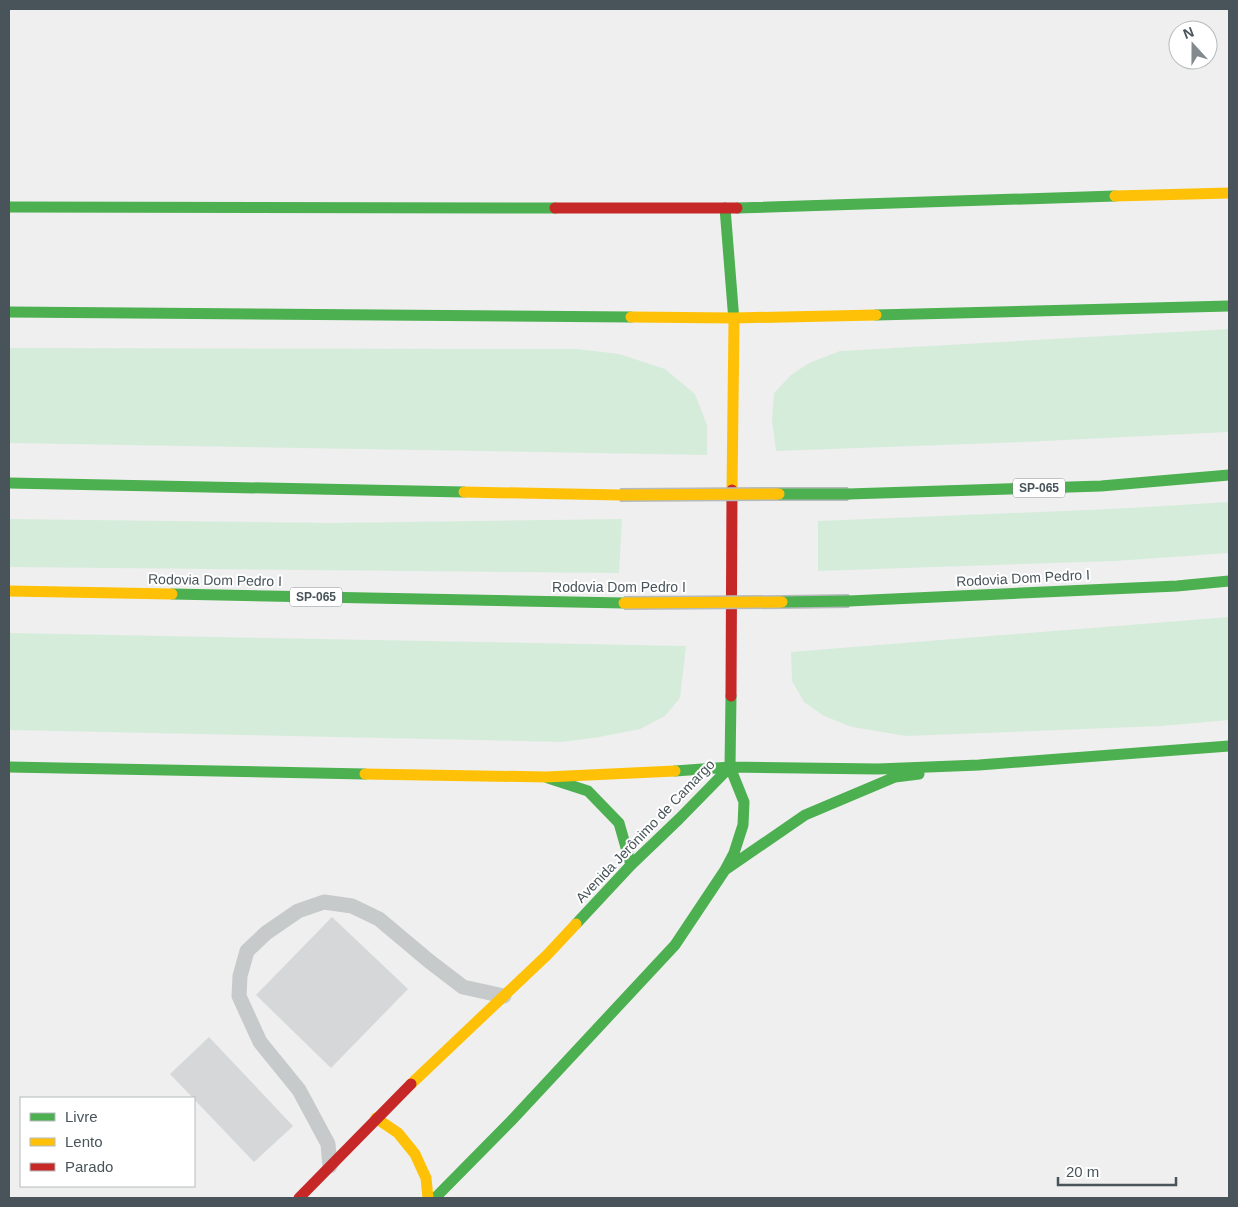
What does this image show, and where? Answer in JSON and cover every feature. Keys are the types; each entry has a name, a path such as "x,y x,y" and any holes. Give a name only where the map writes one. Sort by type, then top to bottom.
{"main road":[{"path":"9,208 725,208 1229,194"},
{"path":"725,208 734,318 730,767"},
{"path":"9,312 734,318 1229,306"},
{"name":"SP-065","path":"9,483 620,496 848,494 1101,486 1229,475"},
{"name":"Rodovia Dom Pedro I","path":"9,591 624,604 849,602 1177,586 1229,581"},
{"path":"9,767 546,777 730,767 878,769 979,765 1229,746"},
{"path":"725,870 806,815 895,777 979,765"},
{"name":"Avenida Jerônimo de Camargo","path":"300,1198 376,1118 547,955 631,865 730,767 744,802 743,825 734,854 725,870 675,945 518,1114 435,1198"},
{"path":"546,777 588,791 619,823 631,865"},
{"path":"376,1118 398,1133 415,1154 426,1178 428,1198"}],"lane":[{"path":"330,1166 328,1144 299,1090 260,1042 238,996 240,976 247,951 266,933 298,911 324,902 352,906 379,920 463,987 504,996"}],"green space":[{"path":"1229,329 1229,432 776,451 772,420 774,393 791,375 809,363 840,351"},
{"path":"9,348 578,349 619,354 665,369 695,394 707,425 707,455 9,443"},
{"path":"1229,502 1229,553 1115,561 818,571 818,521 1111,509"},
{"path":"9,519 331,523 622,519 619,573 9,567"},
{"path":"1229,617 1229,720 1162,726 906,736 852,727 824,716 804,702 792,681 791,652"},
{"path":"9,633 686,646 680,698 665,716 640,729 563,742 9,730"}],"building":[{"path":"332,917 408,989 331,1068 256,995"},
{"path":"209,1037 293,1126 254,1162 195,1100 195,1097 192,1097 170,1074"}],"traffic: fast":[{"path":"737,208 1115,196"},
{"path":"9,207 555,208"},
{"path":"725,208 734,321"},
{"path":"876,315 1229,306"},
{"path":"9,312 631,317"},
{"path":"848,494 1101,486 1229,475"},
{"path":"9,483 464,492"},
{"path":"779,494 848,494"},
{"path":"849,601 1177,586 1229,581"},
{"path":"172,594 624,603"},
{"path":"782,602 849,601"},
{"path":"435,1198 511,1121 675,945 725,870 734,853 743,825 744,802 730,767 731,696"},
{"path":"675,771 730,767 878,769 979,765 1229,746"},
{"path":"9,767 365,774"},
{"path":"576,924 631,865 730,767"},
{"path":"725,870 805,815 895,777 919,774"},
{"path":"548,778 588,791 619,823 631,865"}],"traffic: slow":[{"path":"1115,196 1229,193"},
{"path":"631,317 734,318 876,315"},
{"path":"732,490 734,321"},
{"path":"464,492 620,495"},
{"path":"620,495 779,494"},
{"path":"9,591 172,594"},
{"path":"624,603 782,602"},
{"path":"365,774 546,777 675,771"},
{"path":"411,1084 547,955 576,924"},
{"path":"376,1118 398,1133 415,1154 426,1178 428,1198"}],"traffic: jam":[{"path":"555,208 737,208"},
{"path":"731,696 732,490"},
{"path":"299,1198 411,1084"}]}
